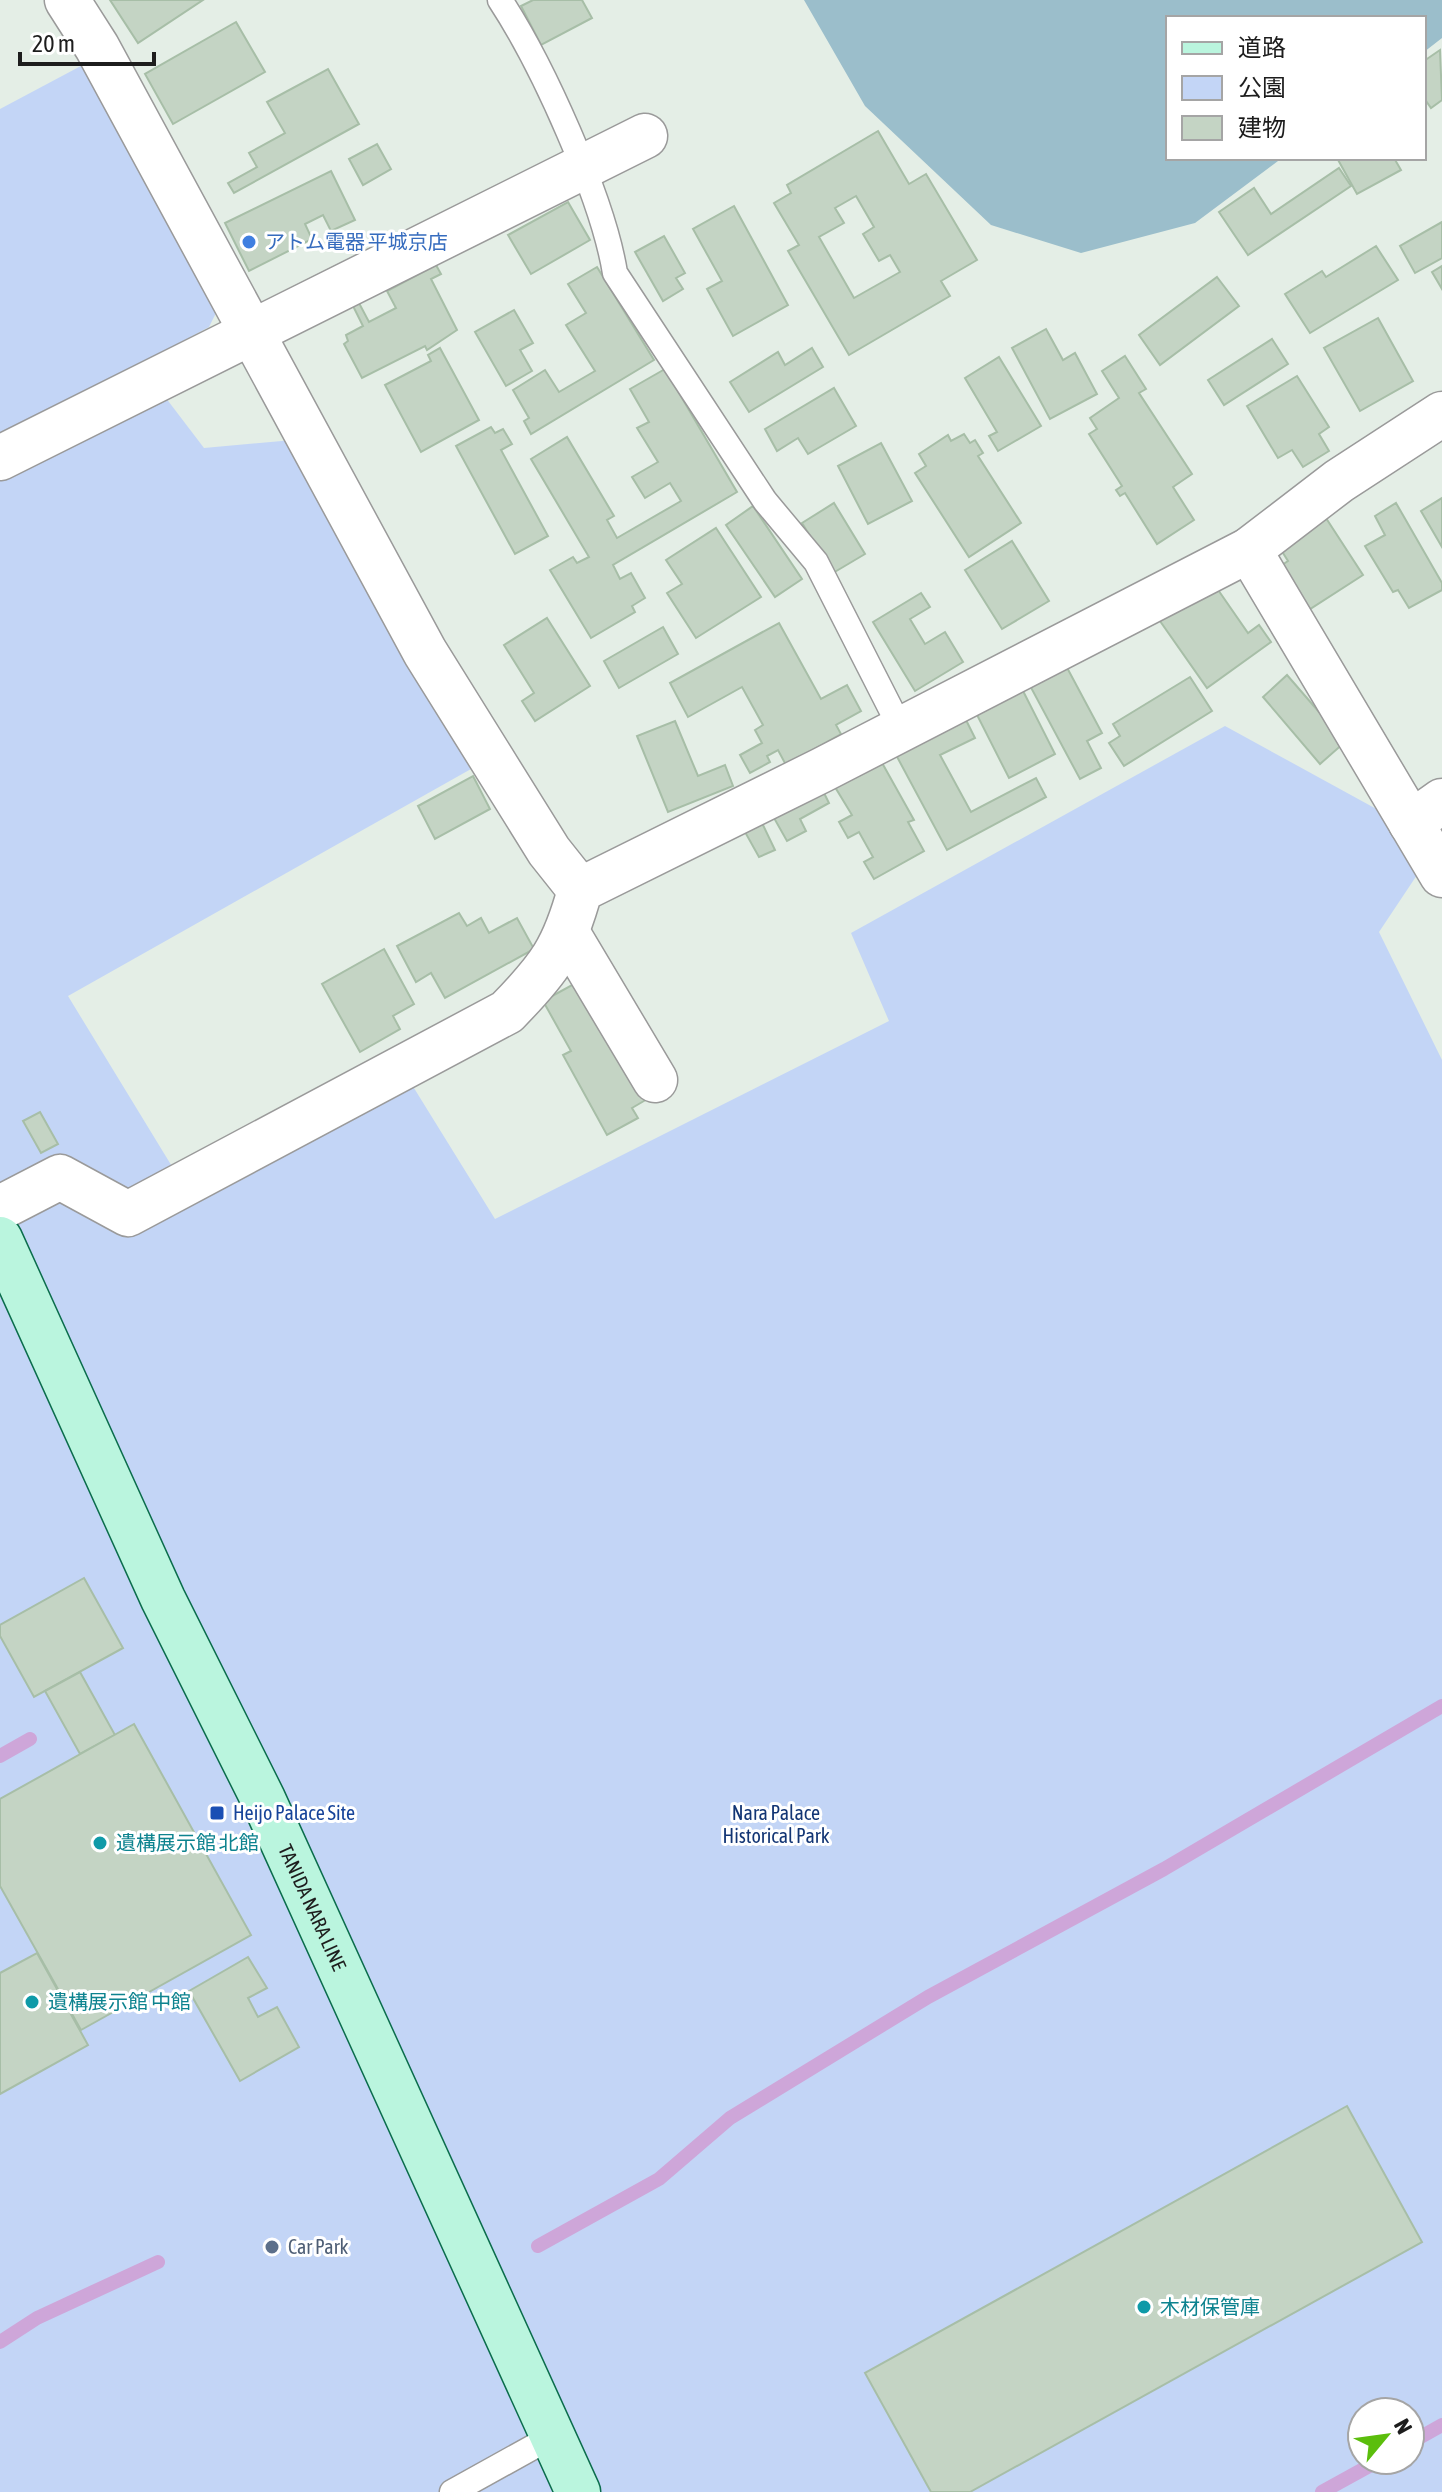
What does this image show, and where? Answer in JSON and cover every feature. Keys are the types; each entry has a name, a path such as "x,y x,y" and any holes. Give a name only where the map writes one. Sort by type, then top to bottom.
{"main road":[{"name":"TANIDA NARA LINE","path":"0,1239 163,1599 263,1799 578,2492"}],"street":[{"path":"67,0 97,47 425,652 549,851 580,890"},
{"path":"0,458 645,136"},
{"path":"0,1208 60,1177 128,1214 507,1012 546,972 568,934 580,890 1249,550 1339,481 1442,414"},
{"path":"1249,550 1427,812 1442,875"},
{"path":"568,934 655,1080"}],"lane":[{"path":"500,0 522,35 582,169 612,254 615,273 765,501 816,562 900,727"},
{"path":"452,2492 553,2436"}],"shaded area":[{"path":"804,0 1442,0 1442,38 1426,50 1426,16 1166,16 1166,160 1279,160 1195,223 1081,253 991,225 865,106"}],"green space":[{"name":"Nara Palace Historical Park","path":"94,59 222,301 209,327 140,364 204,448 293,440 471,769 68,996 187,1191 409,1080 495,1219 889,1021 851,933 1225,726 1391,817 1421,869 1379,932 1442,1060 1442,2492 0,2492 0,109"}],"building":[{"path":"110,0 203,0 138,43"},
{"path":"533,0 582,0 592,18 541,45 521,6"},
{"path":"236,22 265,72 173,124 145,74"},
{"path":"1440,50 1442,100 1431,108 1426,101 1426,60"},
{"path":"328,69 359,124 234,193 228,183 257,167 249,153 285,133 267,102"},
{"path":"878,131 909,184 926,174 977,260 941,281 950,296 849,355 788,251 799,245 774,203 791,193 787,185","holes":["856,196 874,227 863,234 879,261 890,255 900,272 854,298 819,237 844,223 835,208"]},
{"path":"377,144 391,169 363,185 349,159"},
{"path":"1338,160 1395,160 1401,170 1357,194"},
{"path":"1339,168 1351,186 1248,255 1219,212 1254,188 1271,214"},
{"path":"331,171 355,220 331,231 323,215 305,224 312,239 249,271 225,223"},
{"path":"568,202 590,240 531,274 508,235"},
{"path":"734,206 788,305 733,336 707,289 722,281 693,229"},
{"path":"1442,222 1442,258 1415,273 1400,246"},
{"path":"664,236 685,273 676,278 683,289 663,301 635,252"},
{"path":"1376,246 1398,280 1310,333 1285,294 1322,271 1326,277"},
{"path":"436,265 441,274 431,279 457,330 427,350 425,346 362,378 344,344 348,341 346,335 363,326 353,306 359,303 369,322 396,308 387,291"},
{"path":"1442,266 1442,289 1432,272"},
{"path":"597,267 654,360 531,434 524,421 529,418 513,390 545,370 559,392 595,371 566,325 586,313 568,284"},
{"path":"1217,277 1239,306 1160,365 1139,335"},
{"path":"514,310 533,343 520,350 532,371 506,386 475,332"},
{"path":"1378,318 1413,381 1360,411 1324,348"},
{"path":"1046,329 1063,360 1075,353 1097,394 1050,419 1012,348"},
{"path":"1272,339 1288,364 1224,405 1208,380"},
{"path":"440,348 479,420 421,452 385,385 431,361 428,355"},
{"path":"812,348 823,367 749,412 730,382 778,352 785,365"},
{"path":"1125,356 1146,389 1139,393 1192,474 1173,487 1194,520 1157,544 1125,493 1120,496 1116,490 1122,486 1089,434 1097,429 1090,418 1119,398 1102,371"},
{"path":"999,357 1041,426 998,451 989,436 997,432 965,378"},
{"path":"665,369 737,492 613,565 620,579 631,573 645,598 632,606 635,612 591,638 550,570 573,557 577,563 589,557 531,459 567,437 614,516 607,520 617,538 681,501 670,483 645,498 632,477 658,462 637,428 649,422 630,389"},
{"path":"1297,376 1329,427 1319,434 1329,451 1303,467 1292,450 1278,458 1247,406"},
{"path":"834,388 856,426 808,454 798,438 777,451 765,429"},
{"path":"491,427 495,433 503,429 512,444 501,450 548,536 515,554 456,446"},
{"path":"964,434 970,443 975,440 983,453 978,456 1021,523 969,557 915,473 926,466 919,454 948,435 951,441"},
{"path":"881,443 912,501 868,524 838,466"},
{"path":"1442,498 1442,547 1421,511"},
{"path":"834,503 865,554 833,573 802,523"},
{"path":"1396,503 1442,583 1442,590 1409,608 1398,590 1393,592 1365,546 1385,535 1375,516"},
{"path":"753,506 802,579 775,597 726,525"},
{"path":"1324,515 1363,575 1307,611 1279,567 1288,561 1278,545"},
{"path":"716,528 761,597 696,638 667,593 682,584 666,560"},
{"path":"1012,541 1049,601 1002,629 965,570"},
{"path":"1214,584 1248,633 1259,625 1271,642 1207,688 1160,621"},
{"path":"921,593 930,607 910,619 925,644 945,632 963,662 915,691 873,622"},
{"path":"547,618 590,686 535,721 522,701 534,693 504,645"},
{"path":"779,623 821,699 847,685 861,711 836,725 841,734 786,765 778,750 767,756 770,762 750,773 740,755 762,743 755,730 763,725 742,687 688,717 670,683"},
{"path":"663,627 678,654 619,688 604,661"},
{"path":"1064,662 1102,733 1087,741 1101,768 1080,779 1028,682"},
{"path":"1287,675 1345,742 1320,764 1263,697"},
{"path":"1190,677 1212,711 1124,766 1109,743 1120,736 1113,724"},
{"path":"1020,685 1055,754 1009,778 974,709"},
{"path":"964,716 975,738 940,755 971,812 1036,778 1046,797 947,850 895,753"},
{"path":"675,721 698,776 725,765 733,786 668,812 637,736"},
{"path":"881,761 914,820 908,822 924,851 874,879 864,862 873,857 859,832 848,838 839,822 852,815 835,787"},
{"path":"473,776 490,809 435,839 418,806"},
{"path":"823,791 829,803 800,819 806,831 787,841 774,818"},
{"path":"762,823 775,850 759,857 745,832"},
{"path":"459,913 467,926 481,918 489,933 517,918 534,949 445,998 431,973 416,982 397,946"},
{"path":"384,949 414,1004 393,1016 400,1029 360,1052 322,984"},
{"path":"583,979 649,1098 632,1108 638,1118 607,1135 563,1055 571,1051 543,1001"},
{"path":"40,1112 58,1144 41,1153 23,1121"},
{"path":"84,1578 123,1648 34,1697 0,1636 0,1625"},
{"path":"80,1672 115,1735 80,1754 45,1691"},
{"name":"遺構展示館 北館","path":"134,1724 251,1935 81,2030 0,1886 0,1799"},
{"name":"遺構展示館 中館","path":"37,1953 88,2045 0,2094 0,1973"},
{"path":"248,1957 267,1988 248,1998 258,2017 277,2007 299,2047 240,2081 189,1991"},
{"name":"木材保管庫","path":"1347,2106 1422,2242 970,2492 931,2492 865,2373"}],"waterway":[{"path":"538,2246 659,2179 730,2118 928,1997 1164,1869 1442,1706"},
{"path":"0,1756 30,1739"},
{"path":"0,2342 37,2318 158,2262"},
{"path":"1426,2434 1442,2425"},
{"path":"1322,2492 1351,2476"}],"place":[{"name":"アトム電器 平城京店","path":"249,242"},
{"name":"Heijo Palace Site","path":"217,1813"},
{"name":"遺構展示館 北館","path":"100,1843"},
{"name":"遺構展示館 中館","path":"32,2002"},
{"name":"Car Park","path":"272,2247"},
{"name":"木材保管庫","path":"1144,2307"}]}
